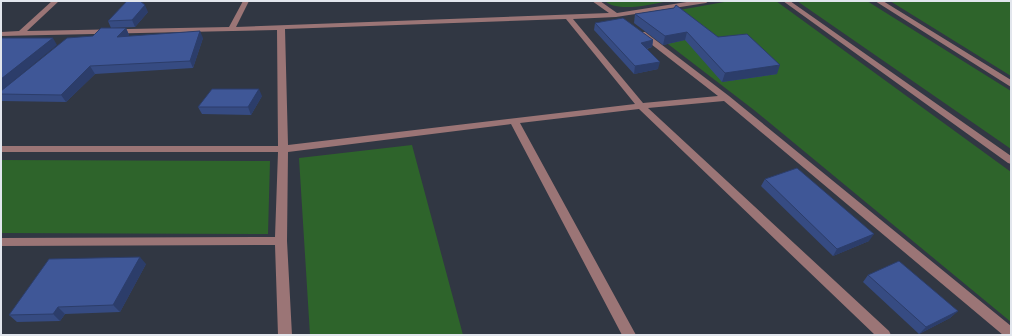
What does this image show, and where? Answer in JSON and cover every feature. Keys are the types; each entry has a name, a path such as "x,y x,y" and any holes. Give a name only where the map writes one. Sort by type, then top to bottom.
{"street":[{"path":"20,34 56,1"},
{"path":"231,28 246,1"},
{"path":"595,1 616,15 726,98 1011,334"},
{"path":"1,34 78,33 616,15 706,1"},
{"path":"786,1 1011,160"},
{"path":"878,1 1011,84"},
{"path":"568,17 641,106 884,335"},
{"path":"281,26 281,240 284,335"},
{"path":"66,42 78,33"},
{"path":"1,149 282,149 641,106 726,98"},
{"path":"514,121 629,335"},
{"path":"1,242 281,240"}],"green space":[{"path":"605,1 669,1 636,7 626,7 611,5"},
{"path":"730,1 776,1 1011,172 1011,322 754,110 634,18"},
{"path":"797,1 867,1 1011,91 1011,149"},
{"path":"890,1 1011,1 1011,76"},
{"path":"412,145 463,335 310,335 299,158"},
{"path":"1,160 270,161 268,234 1,233"}],"building":[{"path":"127,1 140,1 145,5 132,20 108,21"},
{"path":"676,5 718,37 747,34 780,65 725,73 687,32 665,36 635,14 674,8"},
{"path":"623,18 653,40 641,43 660,62 635,66 595,23"},
{"path":"101,28 126,28 117,37 200,31 190,61 90,66 61,95 1,94 1,91 67,38 93,36"},
{"path":"1,38 53,38 1,79"},
{"path":"212,89 259,89 248,107 198,107"},
{"path":"797,168 874,234 837,249 765,179"},
{"path":"140,257 113,305 58,307 53,314 9,315 49,259"},
{"path":"899,261 958,311 926,327 868,275"}]}
